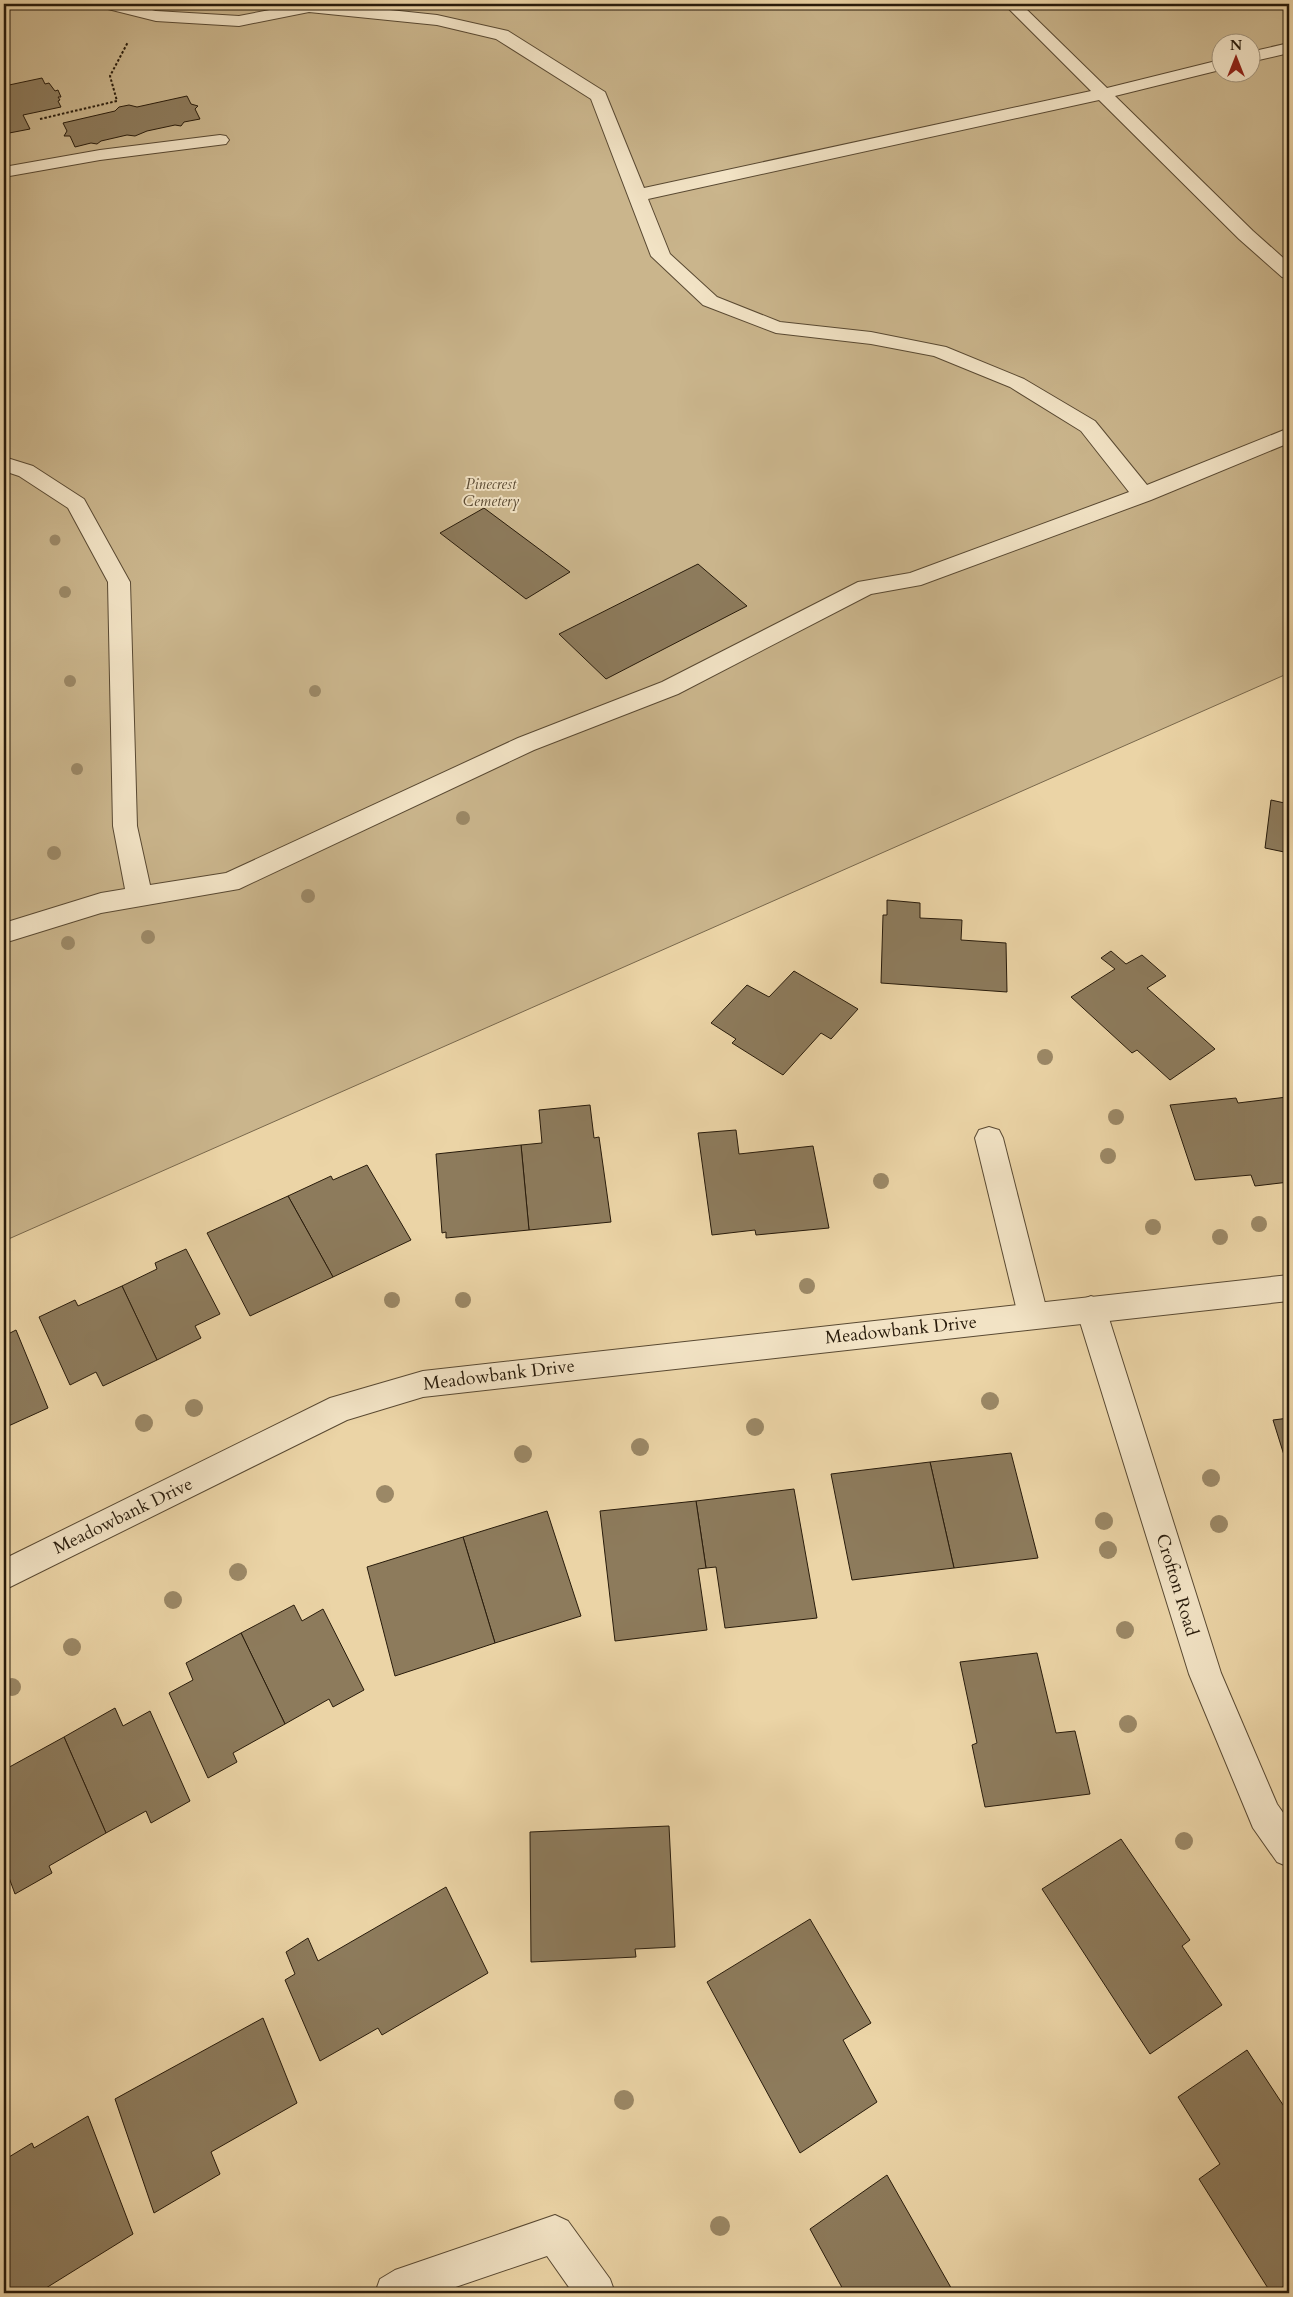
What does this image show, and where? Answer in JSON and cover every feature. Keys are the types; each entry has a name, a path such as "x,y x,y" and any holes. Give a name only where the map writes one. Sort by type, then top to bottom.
{"street":[{"path":"110,4 156,16 239,21 319,6 437,20 502,35 599,96 661,256 710,301 776,327 871,338 939,351 1017,383 1088,426 1143,495"},
{"path":"1012,4 1246,235 1289,274"},
{"path":"1260,55 1289,48"},
{"path":"638,195 1103,94 1210,67"},
{"path":"4,172 100,155 220,140"},
{"path":"4,933 101,903 230,882 526,744 670,688 866,586 913,580 1143,495 1289,436"},
{"path":"4,464 26,471 76,504 119,582 125,826 138,896"},
{"path":"989,1138 1033,1315"},
{"name":"Meadowbank Drive","path":"4,1575 341,1408 423,1384 499,1374 1289,1288"},
{"name":"Crofton Road","path":"1091,1309 1205,1674 1265,1816 1289,1850"},
{"path":"394,2293 409,2284 555,2234 596,2293"}],"path":[{"path":"40,119 118,100 110,76 142,12"}],"green space":[{"name":"Pinecrest Cemetery","path":"4,4 1289,4 1289,673 4,1241"}],"building":[{"path":"4,73 9,85 42,78 45,84 49,83 55,91 58,90 61,97 58,97 60,100 58,101 61,107 23,115 30,129 4,134"},
{"path":"187,96 191,104 198,106 195,109 200,119 184,122 181,126 175,125 147,131 135,136 127,135 101,141 97,144 91,143 75,147 70,136 64,136 67,131 63,123 115,111 119,107 129,105 137,107"},
{"path":"484,508 570,572 526,599 440,533"},
{"path":"698,564 747,606 606,679 559,634"},
{"path":"1271,800 1289,804 1289,853 1265,848"},
{"path":"887,900 920,903 920,918 962,920 961,940 1006,943 1007,992 881,983 883,915 887,915"},
{"path":"1111,951 1126,964 1142,955 1166,976 1147,988 1215,1049 1170,1080 1137,1050 1132,1053 1071,997 1115,969 1101,958"},
{"path":"794,971 858,1009 831,1039 821,1033 783,1075 732,1043 736,1039 711,1023 747,985 769,997"},
{"path":"1287,1097 1289,1103 1289,1182 1255,1186 1251,1175 1195,1180 1170,1105 1236,1098 1238,1103"},
{"path":"590,1105 594,1138 599,1137 611,1222 529,1230 521,1145 542,1143 539,1110"},
{"path":"736,1130 739,1154 813,1146 829,1228 756,1235 755,1230 712,1235 698,1133"},
{"path":"521,1145 529,1230 446,1238 446,1232 442,1233 436,1154"},
{"path":"367,1165 411,1240 333,1277 288,1196 331,1176 333,1180"},
{"path":"288,1196 333,1277 250,1316 207,1233"},
{"path":"186,1249 220,1314 195,1326 201,1338 157,1360 122,1286 157,1269 155,1263"},
{"path":"122,1286 157,1360 103,1386 96,1372 70,1385 39,1317 75,1300 78,1306"},
{"path":"16,1330 48,1408 4,1428 4,1336"},
{"path":"1289,1418 1289,1471 1273,1420"},
{"path":"1011,1453 1038,1558 954,1568 930,1462"},
{"path":"930,1462 954,1568 852,1580 831,1474"},
{"path":"794,1489 817,1618 725,1628 716,1567 706,1568 696,1501"},
{"path":"696,1501 706,1568 698,1569 707,1630 615,1641 600,1511"},
{"path":"547,1511 581,1616 495,1643 463,1537"},
{"path":"463,1537 495,1643 395,1676 367,1567"},
{"path":"294,1605 302,1621 323,1609 364,1690 333,1707 329,1699 285,1724 241,1633"},
{"path":"241,1633 285,1724 233,1753 237,1762 208,1778 169,1693 193,1680 186,1663"},
{"path":"1037,1653 1056,1733 1075,1731 1090,1794 985,1807 972,1745 977,1743 960,1662"},
{"path":"115,1708 123,1726 150,1711 190,1801 151,1823 146,1811 106,1833 64,1737"},
{"path":"64,1737 106,1833 49,1866 52,1873 15,1894 4,1864 4,1790 9,1787 4,1770"},
{"path":"669,1826 675,1947 635,1949 636,1957 531,1962 530,1832"},
{"path":"1121,1839 1190,1940 1182,1946 1222,2005 1150,2054 1042,1889"},
{"path":"446,1887 488,1973 382,2035 378,2028 320,2061 285,1980 295,1974 286,1952 308,1938 318,1961"},
{"path":"810,1919 871,2023 843,2040 877,2102 800,2153 707,1982"},
{"path":"263,2018 297,2103 211,2152 220,2174 154,2213 115,2099"},
{"path":"1247,2050 1289,2114 1289,2282 1274,2293 1271,2293 1199,2179 1220,2164 1178,2097"},
{"path":"88,2116 133,2234 38,2293 4,2293 4,2160 32,2143 34,2148"},
{"path":"887,2175 954,2293 845,2293 810,2229"}]}
